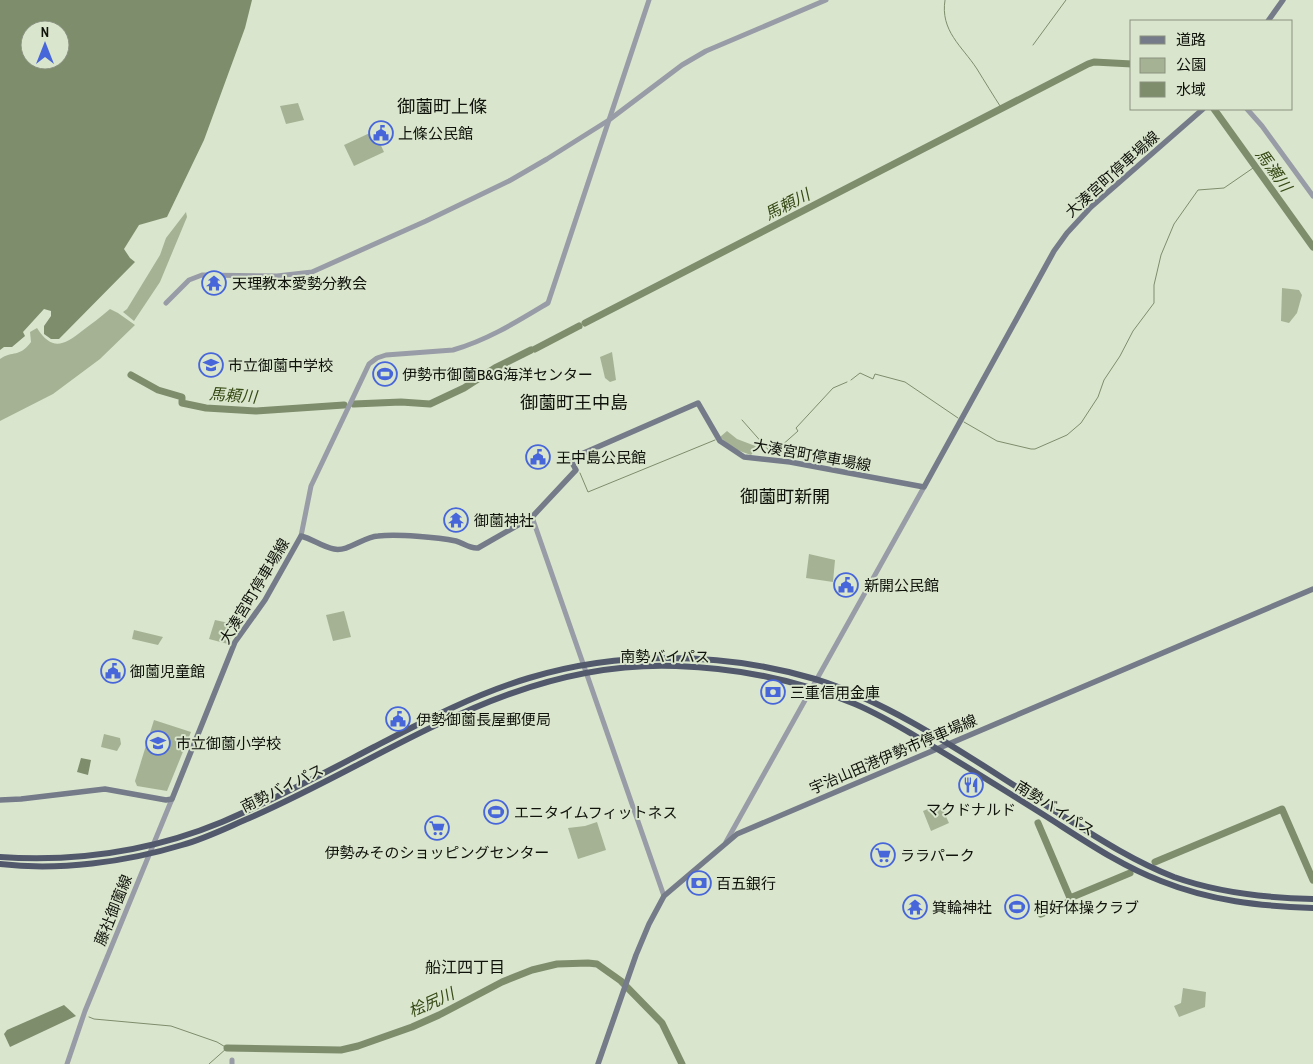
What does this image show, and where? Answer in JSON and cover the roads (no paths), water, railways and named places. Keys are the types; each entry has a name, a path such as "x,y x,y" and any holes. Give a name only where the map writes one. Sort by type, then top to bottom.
{"highway":[{"name":"南勢バイパス","path":"0,857 44,859 88,856 132,850 188,834 227,819 312,779 439,713 525,679 582,664 633,658 711,659 778,669 816,680 865,699 948,744 1121,851 1160,871 1226,891 1264,897 1313,899"},
{"name":"南勢バイパス","path":"0,864 15,866 90,864 150,854 183,845 276,807 452,717 533,685 585,672 653,666 729,670 770,677 812,688 858,705 884,718 938,749 1079,838 1144,874 1178,888 1230,901 1254,905 1313,908"}],"main road":[{"path":"1269,20 1283,0"},
{"name":"大湊宮町停車場線","path":"172,799 235,642 265,600 301,536 310,538 322,546 335,550 376,536 457,541 474,548 532,517 576,470 570,459 698,403 720,441 733,452 744,456 790,462 924,487 1054,252 1067,233 1092,207 1202,110"},
{"name":"宇治山田港伊勢市停車場線","path":"598,1064 649,924 664,896 737,834 1313,589"},
{"path":"0,800 105,790 166,800 172,799"}],"street":[{"path":"301,536 311,486 370,364 377,358 386,355 454,350 463,347 487,338 548,302 649,0"},
{"path":"166,303 189,280 202,275 277,276 312,272 495,188 609,120 691,59 826,0"},
{"path":"1248,110 1262,126 1313,196"},
{"path":"726,842 924,487"},
{"path":"532,517 664,896"},
{"name":"藤社御薗線","path":"68,1064 80,1023 172,799"}],"water":[{"path":"0,0 252,0 245,28 204,140 167,217 139,225 124,249 135,262 59,339 51,339 44,334 44,326 51,316 51,311 44,309 23,332 25,336 12,347 4,347 0,350"},
{"path":"81,758 91,760 88,775 77,772"},
{"path":"64,1005 76,1016 10,1047 4,1034 7,1030"}],"waterway":[{"path":"945,0 944,11 949,29 1002,109"},
{"path":"1033,45 1066,0"},
{"name":"馬頼川","path":"585,323 1088,64 1094,62 1130,64"},
{"name":"馬瀬川","path":"1215,110 1313,247"},
{"path":"964,422 997,441 1031,449 1067,435 1081,423 1098,397 1104,380 1120,356 1133,331 1154,303 1154,285 1161,255 1174,224 1198,190 1224,188 1256,166"},
{"name":"馬頼川","path":"535,349 579,326"},
{"name":"馬頼川","path":"354,404 401,402 430,404 464,388 495,368 531,350"},
{"path":"851,380 860,373 873,379 875,374 905,382 958,418"},
{"name":"馬頼川","path":"131,375 158,390 182,397 182,403 206,408 256,411 344,405"},
{"path":"742,420 772,454 798,431 796,428 833,388 847,382"},
{"path":"580,473 588,492 715,440"},
{"path":"1155,862 1282,809 1313,880"},
{"path":"1038,823 1070,898"},
{"path":"1041,914 1071,901 1070,898 1130,873"},
{"name":"桧尻川","path":"227,1048 341,1050 358,1046 412,1027 502,982 532,970 557,964 588,963 597,964 621,981 662,1023 682,1064"},
{"path":"89,1017 171,1026 217,1042 227,1048 209,1064"}],"place":[{"name":"上條公民館","path":"381,133"},
{"name":"天理教本愛勢分教会","path":"214,283"},
{"name":"市立御薗中学校","path":"211,365"},
{"name":"伊勢市御薗B&G海洋センター","path":"385,374"},
{"name":"王中島公民館","path":"538,457"},
{"name":"御薗神社","path":"456,520"},
{"name":"新開公民館","path":"846,585"},
{"name":"御薗児童館","path":"113,671"},
{"name":"三重信用金庫","path":"773,692"},
{"name":"伊勢御薗長屋郵便局","path":"398,719"},
{"name":"市立御薗小学校","path":"158,743"},
{"name":"マクドナルド","path":"971,785"},
{"name":"エニタイムフィットネス","path":"496,812"},
{"name":"伊勢みそのショッピングセンター","path":"437,828"},
{"name":"ララパーク","path":"883,855"},
{"name":"百五銀行","path":"699,883"},
{"name":"箕輪神社","path":"915,907"},
{"name":"相好体操クラブ","path":"1017,907"}],"district":[{"name":"御薗町上條","path":"442,106"},
{"name":"御薗町王中島","path":"574,402"},
{"name":"御薗町新開","path":"785,496"},
{"name":"船江四丁目","path":"465,967"}]}
